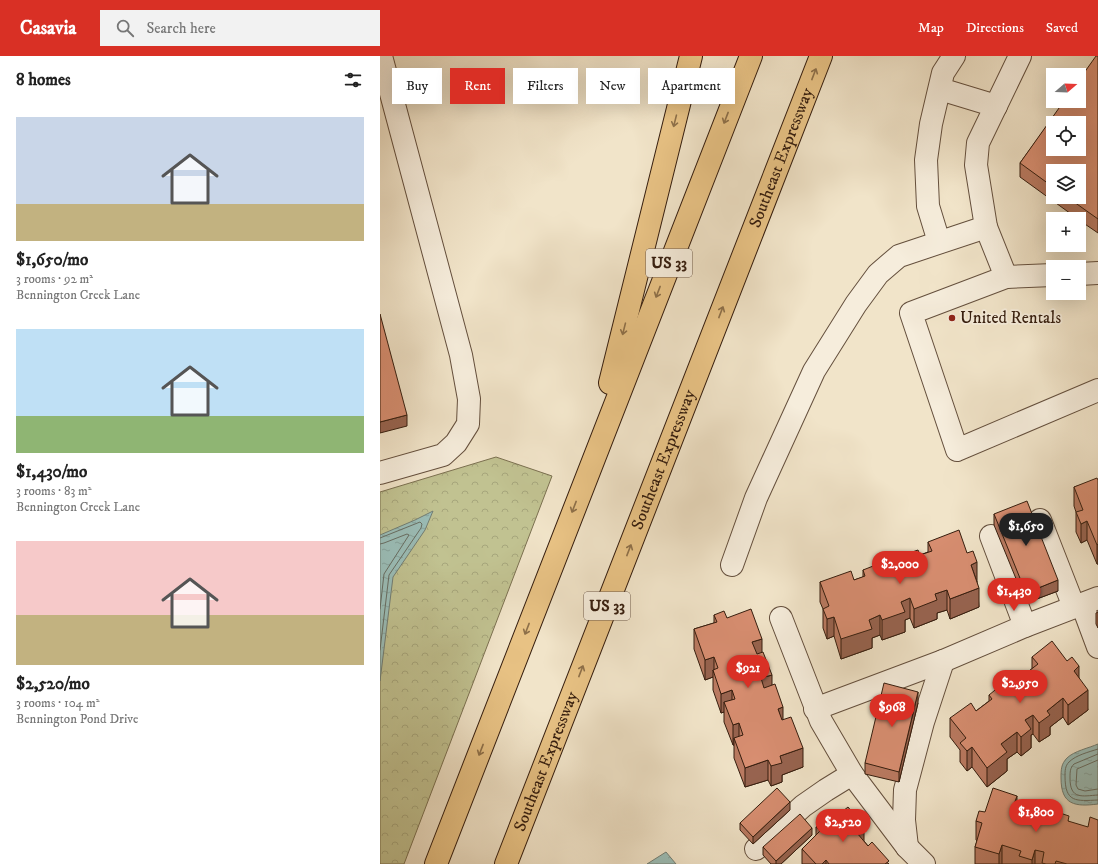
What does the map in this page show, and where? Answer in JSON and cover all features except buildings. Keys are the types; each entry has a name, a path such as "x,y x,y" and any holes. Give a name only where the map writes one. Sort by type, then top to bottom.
{"highway":[{"path":"588,471 691,56"},
{"name":"US 33","path":"436,864 751,56"},
{"name":"Southeast Expressway","path":"506,864 821,56"}],"street":[{"path":"380,473 443,455 456,443 468,424 469,399 461,355 381,56"},
{"path":"939,242 928,206 926,160 931,124 943,73 954,56"},
{"path":"1006,277 986,227 976,165 978,143 1020,56"},
{"path":"940,89 996,106"},
{"path":"732,565 756,498 814,371 856,304 878,274 899,256 986,227"},
{"path":"1086,274 1098,273"},
{"path":"1046,275 1006,277 911,313 957,450 1098,390"},
{"path":"1040,520 1085,603 1098,647"},
{"path":"991,536 1025,626"},
{"path":"815,709 943,661 1025,626 1085,603"},
{"path":"781,618 815,709 821,721 852,774 907,847 924,864"},
{"path":"907,847 904,820 905,790 923,722 943,661"},
{"path":"756,849 803,806 852,774"}],"green space":[{"path":"496,457 552,476 404,864 380,864 380,492"}],"water":[{"path":"433,511 425,530 393,577 380,681 380,535"},
{"path":"1098,744 1098,804 1083,805 1071,802 1064,794 1062,787 1062,767 1067,758 1074,753"},
{"path":"666,852 676,864 647,864"}],"place":[{"name":"United Rentals","path":"952,318"}]}
